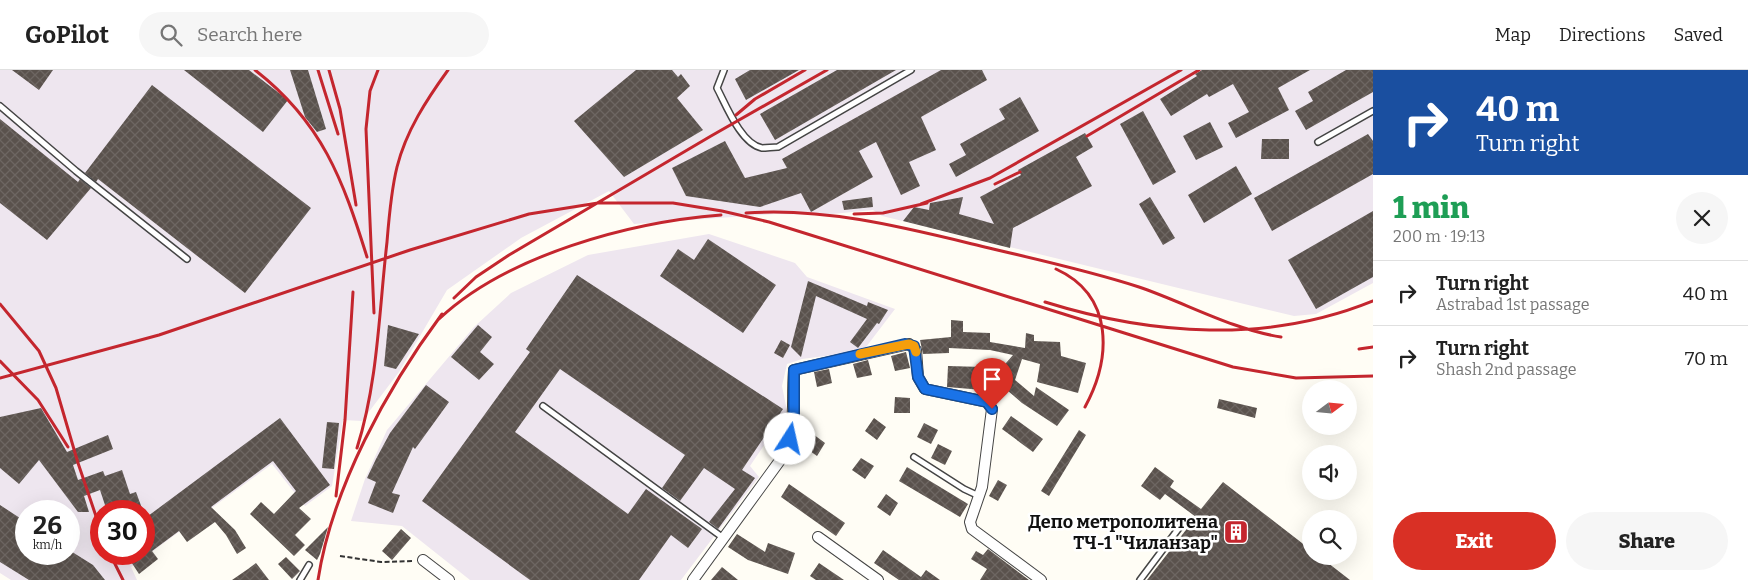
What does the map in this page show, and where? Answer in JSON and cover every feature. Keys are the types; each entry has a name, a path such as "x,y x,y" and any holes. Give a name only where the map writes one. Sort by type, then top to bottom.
{"street":[{"path":"693,580 780,458 790,439 794,418 794,370 905,344 913,345 916,350 918,377 925,389 987,402 992,409 979,496 970,522 972,530 1041,580"},
{"path":"818,537 878,580"},
{"path":"423,560 449,580"}],"lane":[{"path":"724,70 717,88 746,139 761,148 778,147 911,70"},
{"path":"0,106 76,171 186,259"},
{"path":"1318,142 1373,110"},
{"path":"543,406 722,537"},
{"path":"914,456 964,489 979,496"},
{"path":"1140,580 1179,528"},
{"path":"300,580 309,565"}],"path":[{"path":"340,556 381,562 423,560"}],"shaded area":[{"path":"0,70 1373,70 1373,283 1316,314 1294,316 882,216 873,210 822,215 776,214 634,224 609,191 521,238 447,290 399,372 362,421 343,420 332,486 305,506 272,464 155,549 155,500 90,500 90,565 134,565 131,567 137,580 11,580 0,573"},
{"path":"709,234 795,263 807,277 895,309 863,351 802,359 787,364 782,386 787,411 750,466 759,477 681,580 470,580 402,526 351,521 365,479 387,430 474,327 511,293 588,255"}],"building":[{"path":"12,70 53,70 39,90"},
{"path":"184,70 249,70 288,100 263,132"},
{"path":"290,70 308,70 326,129 317,132 305,117"},
{"path":"636,70 672,70 678,77 681,74 690,86 677,98 703,130 624,177 574,121"},
{"path":"750,70 799,70 746,100 735,79"},
{"path":"837,70 896,70 775,140 760,114"},
{"path":"941,70 982,70 987,80 921,117 936,150 909,162 920,186 901,195 876,142 859,151 873,177 811,212 801,193 760,207 686,196 672,168 725,141 745,178 787,168 782,159"},
{"path":"1202,70 1310,70 1278,88 1289,110 1236,138 1228,123 1249,112 1233,84 1209,97 1207,94 1171,116 1160,99 1197,76 1195,74"},
{"path":"1346,70 1373,70 1373,92 1306,130 1295,111 1313,101 1308,92"},
{"path":"152,85 311,208 245,293 98,179 96,182 85,173"},
{"path":"1020,97 1039,131 956,177 949,164 966,155 960,144 1005,119 999,109"},
{"path":"1143,111 1176,172 1153,185 1120,124"},
{"path":"0,119 78,182 80,179 91,188 47,240 0,203"},
{"path":"1210,122 1223,147 1196,160 1183,136"},
{"path":"1085,133 1093,147 1076,157 1092,186 1013,228 1010,248 903,221 914,207 929,210 930,203 963,197 959,214 994,224 980,197 1021,175 1018,170"},
{"path":"1368,134 1373,141 1373,174 1272,231 1254,198"},
{"path":"1262,139 1289,139 1289,159 1261,159"},
{"path":"1236,166 1252,194 1204,223 1188,195"},
{"path":"872,197 873,207 844,210 842,201"},
{"path":"1150,197 1175,238 1163,245 1139,204"},
{"path":"1373,211 1373,277 1316,309 1288,260"},
{"path":"708,239 776,285 743,333 660,276 678,249 694,260"},
{"path":"577,275 783,409 742,470 755,478 718,529 709,522 735,489 704,468 680,501 662,488 685,455 560,369 515,432 628,514 646,489 702,529 688,548 671,535 639,580 530,580 422,501 530,352 526,349"},
{"path":"808,281 867,306 868,302 888,310 879,324 877,323 858,348 850,342 867,319 816,296 801,357 791,347"},
{"path":"951,320 963,321 963,332 990,333 990,342 1025,348 1026,333 1034,335 1034,341 1060,342 1061,356 1086,363 1078,393 1037,382 1040,364 1022,359 1015,380 1034,396 1036,387 1069,410 1057,426 1022,403 993,378 1013,355 990,350 949,348 949,353 923,354 920,340 951,337"},
{"path":"388,325 419,334 396,369 384,366"},
{"path":"478,325 492,337 480,352 494,364 479,380 451,357"},
{"path":"781,340 790,345 783,358 774,353"},
{"path":"906,352 910,368 895,371 891,356"},
{"path":"868,360 872,375 857,378 853,364"},
{"path":"948,366 983,367 983,390 947,387"},
{"path":"829,369 832,383 817,387 814,372"},
{"path":"426,385 449,402 415,449 413,447 392,493 400,495 393,513 368,503 376,482 367,478 390,433"},
{"path":"895,397 910,398 910,413 894,413"},
{"path":"1219,399 1257,408 1255,418 1217,408"},
{"path":"41,408 67,452 108,435 113,449 73,465 78,480 103,471 105,476 122,470 130,494 136,492 139,500 103,500 100,490 84,496 89,512 80,512 80,500 69,500 39,460 19,484 0,468 0,417"},
{"path":"1011,416 1043,439 1033,452 1002,429"},
{"path":"280,418 330,485 299,508 311,519 295,535 305,545 294,556 250,514 261,502 274,514 296,491 273,461 211,507 235,530 246,548 237,554 226,535 215,522 187,542 179,531 155,549 155,511"},
{"path":"874,418 886,427 877,440 865,431"},
{"path":"327,422 339,423 334,469 322,468"},
{"path":"924,423 938,430 931,444 917,437"},
{"path":"1079,430 1086,435 1049,496 1041,491"},
{"path":"813,434 825,443 817,456 804,447"},
{"path":"938,444 952,451 945,465 931,458"},
{"path":"861,458 874,466 865,479 852,470"},
{"path":"907,467 968,504 960,517 899,481"},
{"name":"Депо метрополитена ТЧ-1 \"Чиланзар\"","path":"1155,467 1174,481 1170,487 1201,509 1223,482 1302,543 1302,565 1331,565 1350,580 1147,580 1196,517 1165,494 1160,500 1141,486"},
{"path":"998,480 1007,485 998,501 989,496"},
{"path":"789,484 845,523 836,536 781,497"},
{"path":"886,494 898,503 890,516 877,507"},
{"path":"0,505 15,515 15,565 80,565 80,557 90,565 93,565 105,580 29,580 0,562"},
{"path":"328,527 320,554 317,560 305,550"},
{"path":"401,529 411,538 392,560 382,551"},
{"path":"737,534 765,552 768,543 795,553 788,574 748,560 728,547"},
{"path":"988,549 1029,580 980,580 987,569 971,559 976,551 983,555"},
{"path":"883,550 921,577 926,570 940,580 899,580 874,563"},
{"path":"286,557 300,571 292,579 278,564"},
{"path":"256,563 269,580 232,580 248,569"},
{"path":"819,563 844,580 816,580 810,576"},
{"path":"133,565 150,565 139,574"},
{"path":"722,567 738,580 711,580"}],"railway":[{"path":"255,70 278,90 314,132 339,178 367,257"},
{"path":"318,70 338,134"},
{"path":"329,70 340,109 356,205"},
{"path":"374,313 366,129 370,91 378,70"},
{"path":"357,448 374,372 390,204 397,167 406,141 418,116 448,70"},
{"path":"736,115 755,99 805,70"},
{"path":"454,298 476,277 509,255 827,70"},
{"path":"921,204 990,178 1181,70"},
{"path":"1087,136 1199,70"},
{"path":"995,184 1020,172"},
{"path":"0,378 159,335 410,250 529,214 598,203 673,203 722,211 769,222 1233,367 1296,378 1373,376"},
{"path":"854,214 883,213 927,203"},
{"path":"746,213 807,213 838,216 899,227 1121,281 1157,293 1226,322 1281,337"},
{"path":"439,319 467,296 499,277 534,260 571,246 648,225 721,215"},
{"path":"1056,269 1075,281 1089,295 1098,312 1102,330 1103,349 1100,369 1085,407"},
{"path":"336,496 345,420 353,292"},
{"path":"1045,302 1126,322 1168,328 1209,330 1251,329 1292,324 1333,315 1373,301"},
{"path":"0,304 39,351 56,388 91,500"},
{"path":"318,580 325,545 336,510 365,440 401,374 442,314"},
{"path":"1359,349 1373,347"},
{"path":"0,361 38,400 68,447"},
{"path":"116,565 123,580"}],"slow traffic":[{"path":"860,354 905,344 913,345 916,352"}],"place":[{"name":"Депо метрополитена ТЧ-1 \"Чиланзар\"","path":"1236,532"}],"route":[{"path":"790,439 794,418 793,384 794,370 796,368 905,344 913,345 916,350 918,377 925,389 987,402 992,409"}]}
